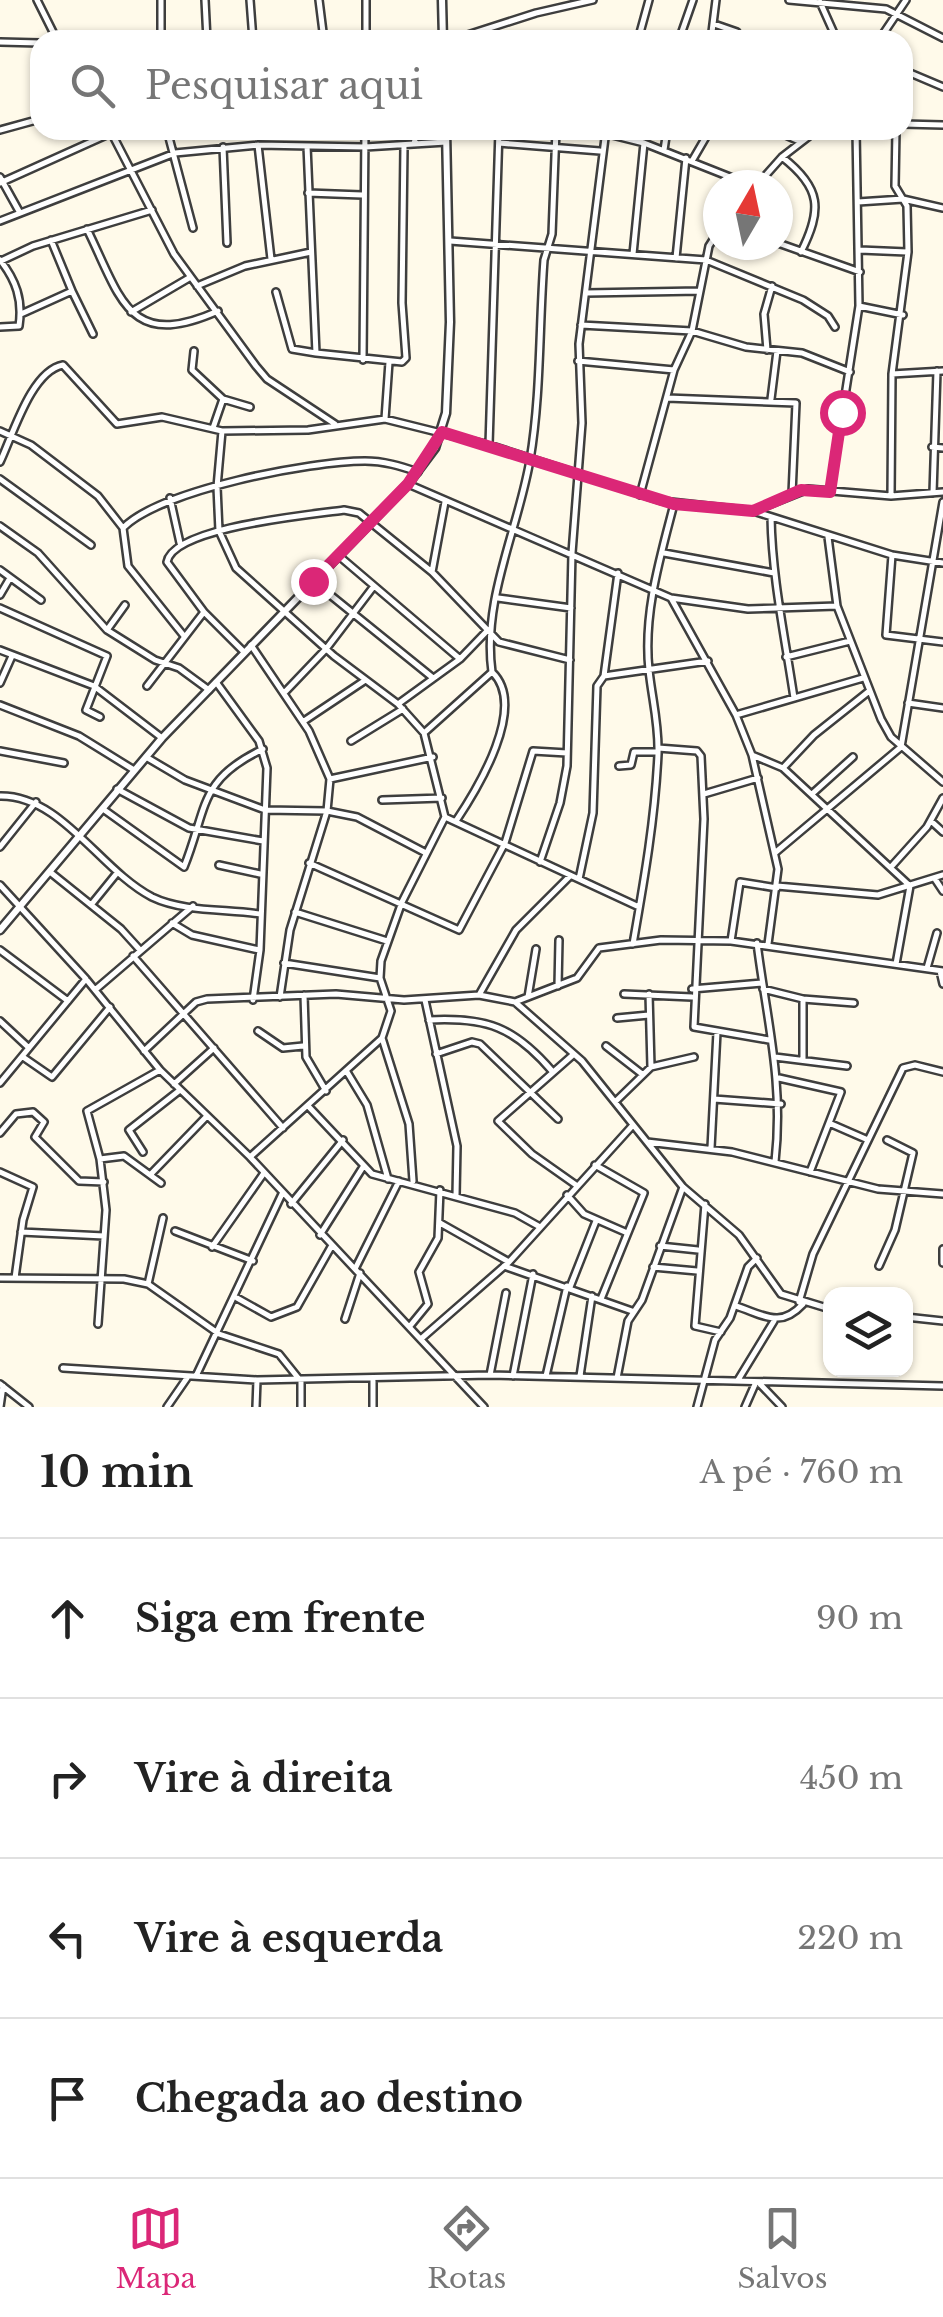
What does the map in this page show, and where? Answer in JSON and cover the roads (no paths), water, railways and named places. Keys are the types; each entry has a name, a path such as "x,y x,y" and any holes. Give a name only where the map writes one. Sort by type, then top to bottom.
{"street":[{"path":"37,0 52,30"},
{"path":"161,0 161,30"},
{"path":"205,0 207,30"},
{"path":"250,0 252,30"},
{"path":"319,0 323,30"},
{"path":"366,0 366,30"},
{"path":"442,0 443,30"},
{"path":"483,30 569,2 589,0"},
{"path":"640,30 648,0"},
{"path":"682,30 693,0"},
{"path":"713,30 716,0"},
{"path":"789,0 895,12 943,38"},
{"path":"885,30 906,0"},
{"path":"820,2 833,30"},
{"path":"714,24 731,30"},
{"path":"0,42 30,43"},
{"path":"913,74 943,87"},
{"path":"0,130 30,122"},
{"path":"913,124 943,125"},
{"path":"20,213 1,181 90,140"},
{"path":"115,140 190,278 267,378 335,424"},
{"path":"170,140 193,228"},
{"path":"362,360 365,140"},
{"path":"415,140 415,144"},
{"path":"489,445 499,140"},
{"path":"456,821 496,746 505,697 504,686 492,672 489,635 510,528 530,461 555,140"},
{"path":"540,862 560,804 567,753 572,553 582,423 578,360 603,140"},
{"path":"633,140 714,170"},
{"path":"664,150 665,140"},
{"path":"676,258 689,159 703,140"},
{"path":"794,140 798,142"},
{"path":"770,170 801,140"},
{"path":"830,492 859,306 856,140"},
{"path":"891,496 892,374 903,314 908,252 903,199 895,186 896,140"},
{"path":"0,221 175,153 258,145 365,147 446,142 450,241 448,384 442,432 408,484 162,738 0,930"},
{"path":"499,143 600,152"},
{"path":"633,254 644,143"},
{"path":"258,145 271,259"},
{"path":"308,146 316,353"},
{"path":"276,292 292,349 362,360 388,362 406,358 402,303 404,146"},
{"path":"223,147 227,243"},
{"path":"782,156 803,176 816,204 816,224 801,252"},
{"path":"308,193 362,195"},
{"path":"858,202 903,199 943,208"},
{"path":"0,327 18,327 21,314 14,281 0,260 51,240 152,210"},
{"path":"87,229 132,312 154,324 178,328 218,311"},
{"path":"51,240 92,334"},
{"path":"450,241 703,260"},
{"path":"793,249 860,272"},
{"path":"860,250 908,252"},
{"path":"197,286 271,259 311,252"},
{"path":"640,495 674,370 692,331 706,260 772,286 822,312 835,326"},
{"path":"132,312 190,278"},
{"path":"767,350 764,314 772,286"},
{"path":"21,314 72,291"},
{"path":"586,293 700,291"},
{"path":"859,306 903,314"},
{"path":"581,325 692,331 767,350 802,353 850,372"},
{"path":"770,399 777,350"},
{"path":"194,351 192,370 223,399 250,407"},
{"path":"578,360 674,370"},
{"path":"385,419 388,362"},
{"path":"0,462 35,390 58,365 67,368 118,424 162,418 222,430 308,430 385,419 489,445 674,504 753,511 892,555 939,563"},
{"path":"892,374 940,371 932,447 933,493"},
{"path":"667,398 770,399 798,405 792,494"},
{"path":"213,428 223,399"},
{"path":"222,430 217,487 220,531 242,576 364,681 401,706 424,733 433,757 444,817 402,902 388,941 380,978 390,1020 382,1038 327,1092 250,1156"},
{"path":"0,431 14,434 90,488 123,528 128,566 184,636"},
{"path":"932,447 943,448"},
{"path":"123,528 170,498 339,463 382,462 418,472"},
{"path":"0,479 91,545"},
{"path":"408,484 671,598 732,608 838,606"},
{"path":"753,511 808,489 891,496 943,492"},
{"path":"170,498 180,544"},
{"path":"432,572 445,502"},
{"path":"776,853 901,747 918,639 939,563 943,502"},
{"path":"633,944 650,859 658,750 658,714 648,671 648,616 674,504"},
{"path":"243,652 204,612 166,562 180,544 220,531 344,510 370,522 432,572 489,635 518,650 570,660"},
{"path":"771,517 774,573 794,698"},
{"path":"0,526 38,553 107,630 209,690"},
{"path":"828,536 838,606 868,692 891,737 943,782"},
{"path":"663,553 774,573"},
{"path":"892,555 884,632 888,637 943,642"},
{"path":"339,556 460,659"},
{"path":"0,570 41,600"},
{"path":"579,879 593,813 597,686 604,676 618,573"},
{"path":"0,596 10,578"},
{"path":"313,581 433,678"},
{"path":"284,693 326,649 374,586"},
{"path":"498,598 571,608"},
{"path":"671,598 736,715 752,755 776,853 777,887 768,944"},
{"path":"107,630 125,606"},
{"path":"0,608 107,656 86,710 100,716"},
{"path":"147,686 204,612"},
{"path":"351,741 489,635"},
{"path":"786,657 850,640"},
{"path":"250,645 303,722 330,779 327,810 295,912 280,998"},
{"path":"0,650 94,686 162,738"},
{"path":"0,683 12,656"},
{"path":"604,676 708,662"},
{"path":"424,733 492,672"},
{"path":"736,715 864,678"},
{"path":"303,722 364,681"},
{"path":"216,682 263,750 266,810 260,874 260,950 253,1000"},
{"path":"783,768 814,735 868,692"},
{"path":"908,703 943,708"},
{"path":"0,705 79,736 134,770"},
{"path":"101,808 182,868 210,790 225,769 263,750"},
{"path":"0,751 64,763"},
{"path":"309,863 458,930 505,843 533,751 567,753"},
{"path":"619,766 631,765 634,752 700,752 704,794 692,989 694,1027 770,1040"},
{"path":"752,755 783,768 910,886"},
{"path":"146,757 210,790 266,810 327,810 368,821 426,853"},
{"path":"330,779 433,757"},
{"path":"812,794 853,757"},
{"path":"704,794 758,778"},
{"path":"117,789 198,831 262,841"},
{"path":"0,796 36,802 117,873 154,898 260,914"},
{"path":"382,800 442,798"},
{"path":"890,868 931,821 943,798"},
{"path":"0,847 36,802"},
{"path":"444,817 639,907"},
{"path":"931,821 943,832"},
{"path":"218,864 260,874"},
{"path":"50,872 140,950"},
{"path":"91,904 117,873"},
{"path":"479,995 516,930 570,876"},
{"path":"731,941 740,882 878,895 943,876"},
{"path":"934,878 943,891"},
{"path":"0,885 86,979 160,1070 250,1156 484,1407"},
{"path":"896,964 910,886"},
{"path":"95,990 194,906"},
{"path":"295,912 388,941"},
{"path":"172,923 201,938 260,950"},
{"path":"927,968 938,933"},
{"path":"558,986 559,940"},
{"path":"515,1002 584,974 595,950 698,940 768,944 927,968 942,971 943,984"},
{"path":"757,943 770,1040 780,1078 774,1162"},
{"path":"528,997 536,949"},
{"path":"0,950 68,1002"},
{"path":"133,956 284,1128"},
{"path":"284,963 380,978"},
{"path":"0,1082 86,979"},
{"path":"692,989 762,986 803,999 854,1002"},
{"path":"624,994 692,997"},
{"path":"649,994 651,1067"},
{"path":"144,1051 201,1000 304,996 425,1000 479,995 515,1002 574,1054 684,1187 740,1234 781,1294 823,1308"},
{"path":"304,996 304,1046 309,1068 327,1092"},
{"path":"802,1060 803,999"},
{"path":"425,1000 457,1146 456,1196"},
{"path":"22,1057 52,1077 110,1008"},
{"path":"617,1018 649,1015"},
{"path":"429,1020 465,1020 504,1028 552,1071"},
{"path":"0,1022 29,1048"},
{"path":"258,1030 284,1048 304,1046"},
{"path":"710,1148 717,1032"},
{"path":"382,1038 409,1124 413,1182"},
{"path":"436,1054 477,1043 558,1119"},
{"path":"606,1046 642,1074"},
{"path":"143,1152 129,1130 214,1048"},
{"path":"574,1054 528,1089 498,1121 532,1154 576,1185"},
{"path":"615,1102 651,1067 694,1057"},
{"path":"775,1058 847,1066"},
{"path":"736,1306 774,1321 791,1317 800,1303 813,1254 904,1066 943,1072"},
{"path":"98,1324 104,1182 89,1108 160,1070"},
{"path":"347,1072 367,1105 388,1178"},
{"path":"780,1078 841,1092 810,1172"},
{"path":"714,1098 780,1104"},
{"path":"309,1107 343,1140 363,1167 500,1212 515,1213 540,1227"},
{"path":"0,1133 20,1112 32,1112 44,1122 36,1137 79,1181 104,1182"},
{"path":"151,1174 207,1116"},
{"path":"829,1123 868,1140"},
{"path":"422,1338 507,1264 633,1125"},
{"path":"291,1204 343,1140"},
{"path":"879,1266 894,1230 912,1151 886,1140"},
{"path":"647,1142 710,1148 847,1183 943,1194"},
{"path":"100,1159 124,1156 161,1183"},
{"path":"595,1165 644,1193 601,1299"},
{"path":"320,1235 363,1167"},
{"path":"0,1172 33,1184 15,1278"},
{"path":"212,1248 264,1173"},
{"path":"344,1320 357,1271 399,1181"},
{"path":"617,1378 632,1310 642,1300 684,1187"},
{"path":"410,1326 428,1304 420,1272 437,1242 440,1190"},
{"path":"196,1377 282,1194"},
{"path":"567,1195 577,1209 625,1232"},
{"path":"704,1204 695,1326 721,1332"},
{"path":"148,1284 163,1218"},
{"path":"546,1376 569,1287 596,1221"},
{"path":"440,1223 507,1264 632,1310"},
{"path":"21,1232 104,1236"},
{"path":"174,1232 253,1261"},
{"path":"660,1246 698,1250"},
{"path":"236,1298 271,1317 291,1310 300,1303 331,1247"},
{"path":"943,1250 943,1263"},
{"path":"697,1407 721,1332 736,1306 748,1267 756,1258"},
{"path":"653,1267 697,1271"},
{"path":"513,1376 534,1274"},
{"path":"0,1278 148,1284 219,1334 279,1354 300,1379 301,1407"},
{"path":"490,1375 506,1293"},
{"path":"580,1376 592,1296"},
{"path":"913,1319 943,1322"},
{"path":"738,1380 774,1321"},
{"path":"63,1368 256,1380 374,1381 490,1375 943,1386"},
{"path":"167,1407 187,1378"},
{"path":"256,1380 256,1407"},
{"path":"373,1407 374,1381"},
{"path":"744,1407 757,1382"},
{"path":"757,1382 782,1407"},
{"path":"0,1407 2,1385"},
{"path":"2,1385 29,1407"}]}
